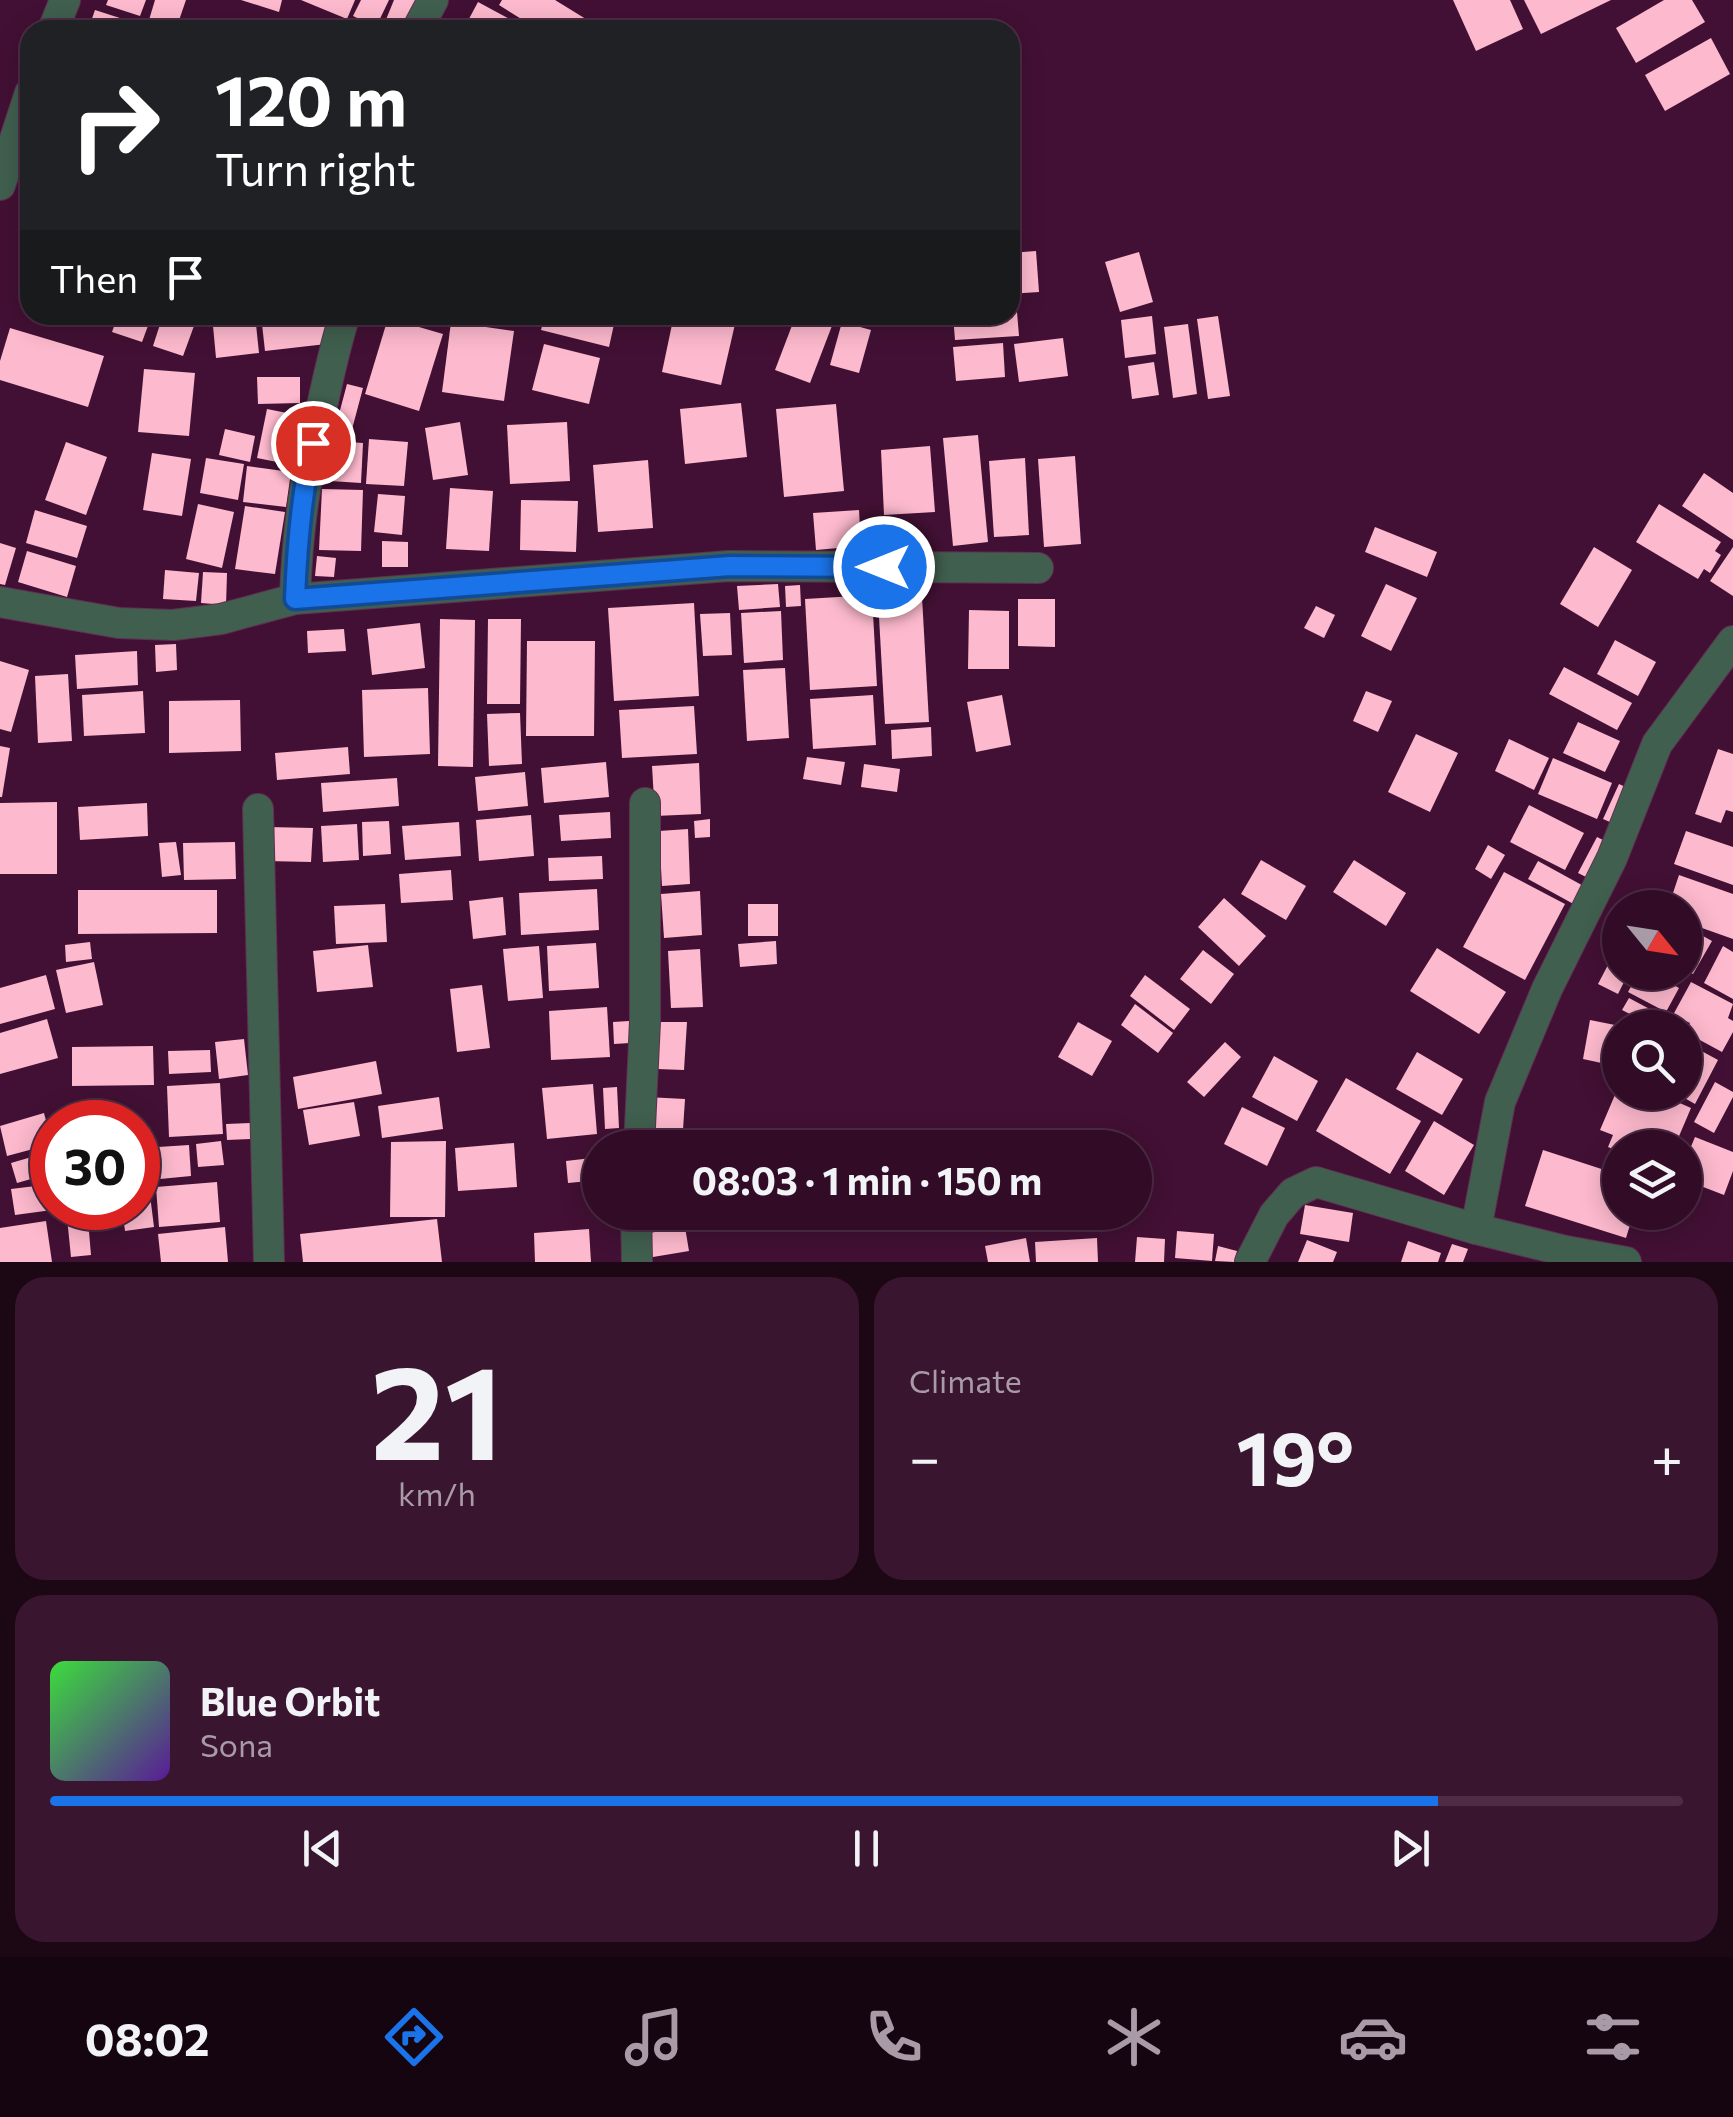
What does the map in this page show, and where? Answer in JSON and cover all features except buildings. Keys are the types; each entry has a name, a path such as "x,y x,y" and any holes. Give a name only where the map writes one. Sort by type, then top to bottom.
{"street":[{"path":"0,184 10,119"},
{"path":"295,599 297,542 306,477 342,325"},
{"path":"0,602 119,623 173,625 221,618 295,599 730,566 1038,568"},
{"path":"1476,1230 1500,1102 1547,989 1612,858 1657,744 1733,641"},
{"path":"640,1130 645,1022 645,803"},
{"path":"258,810 269,1262"},
{"path":"1250,1262 1274,1215 1293,1193 1316,1182 1476,1230 1626,1262"},
{"path":"636,1230 637,1262"}],"route":[{"path":"313,443 297,542 295,599 730,566 884,567"}]}
